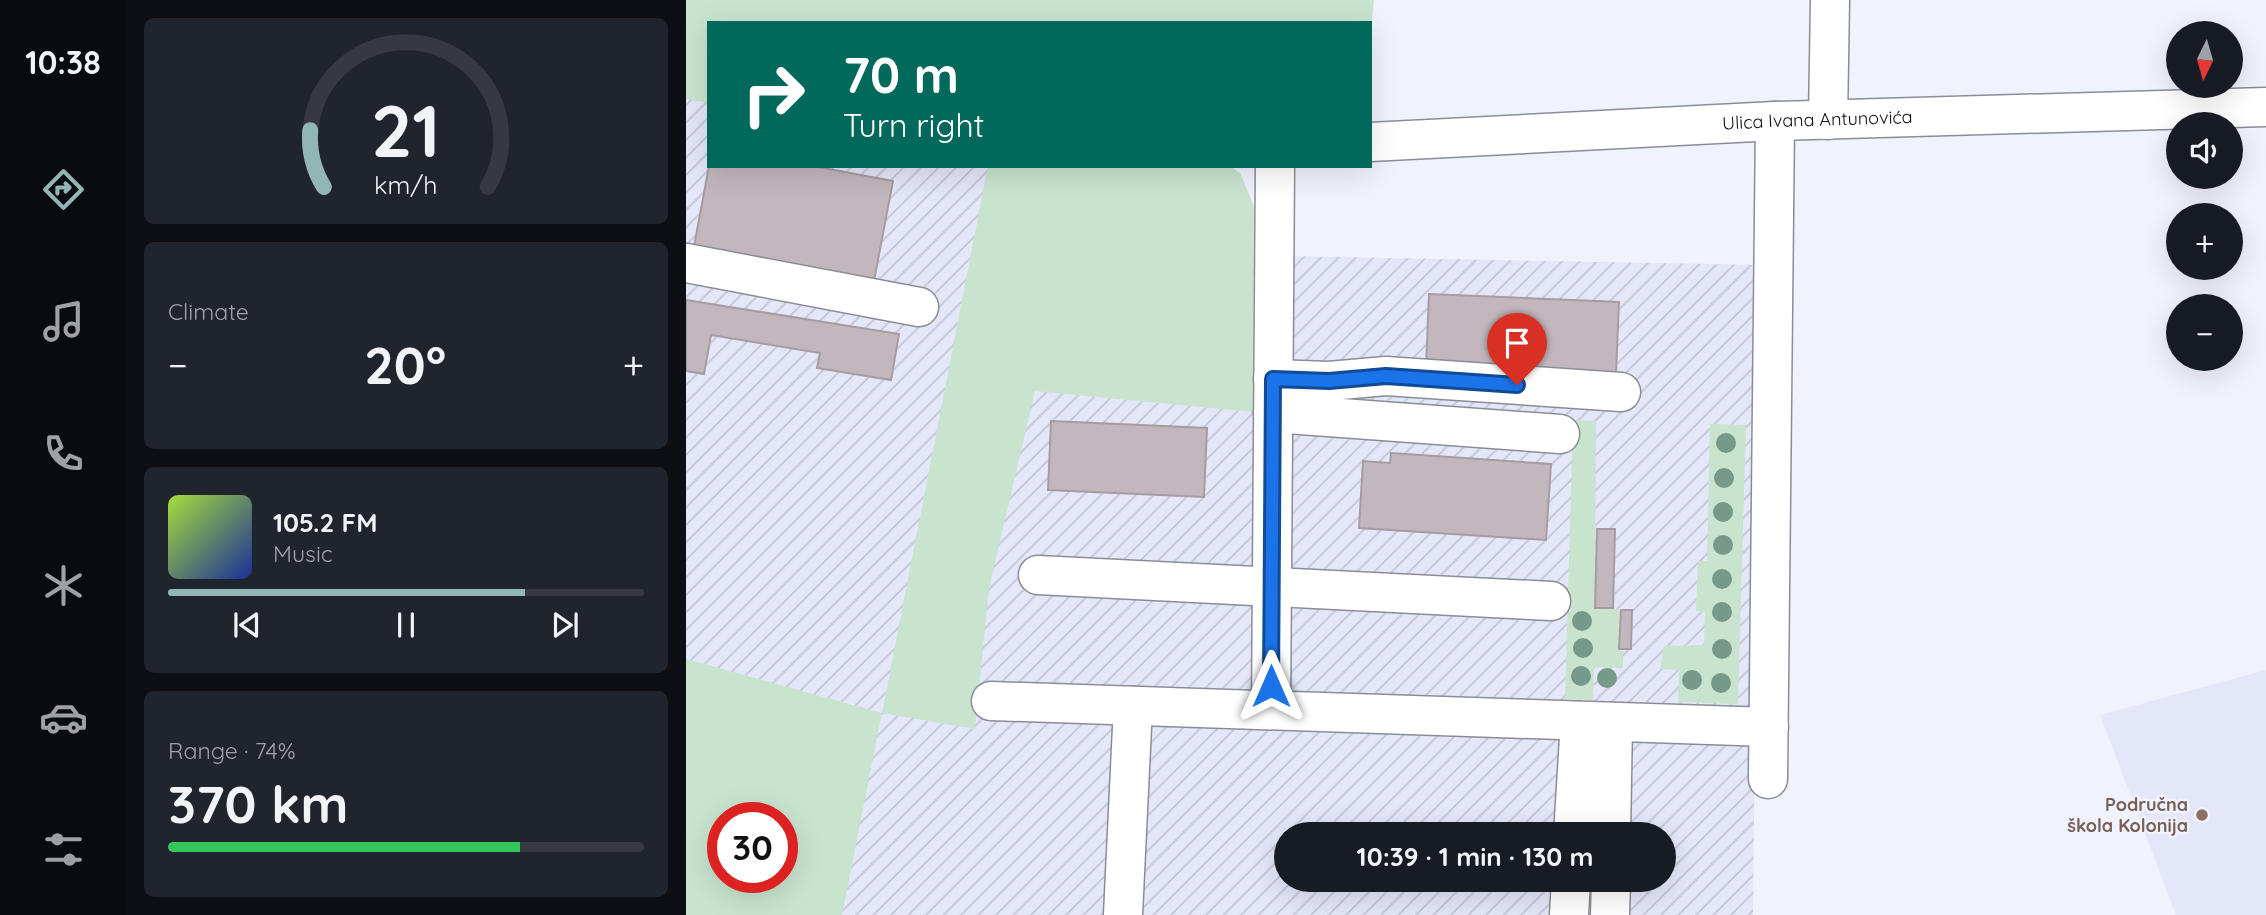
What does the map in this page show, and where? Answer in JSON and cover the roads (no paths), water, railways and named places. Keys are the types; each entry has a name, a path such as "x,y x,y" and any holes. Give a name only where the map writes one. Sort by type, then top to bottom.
{"street":[{"path":"1828,120 1830,0"},
{"name":"Ulica Ivana Antunovića","path":"1372,142 1775,121 2266,107"},
{"path":"1768,779 1775,121"},
{"path":"1271,710 1275,168"},
{"path":"686,262 919,307"},
{"path":"1273,396 1329,381 1386,376 1621,392"},
{"path":"1273,396 1560,434"},
{"path":"1038,575 1551,601"},
{"path":"991,701 1769,727"},
{"path":"1123,915 1133,706"},
{"path":"1576,822 1596,722"},
{"path":"1596,722 1609,822"},
{"path":"1569,915 1570,892"},
{"path":"1610,915 1611,892"}],"place":[{"name":"Područna škola Kolonija","path":"2202,815"}]}
